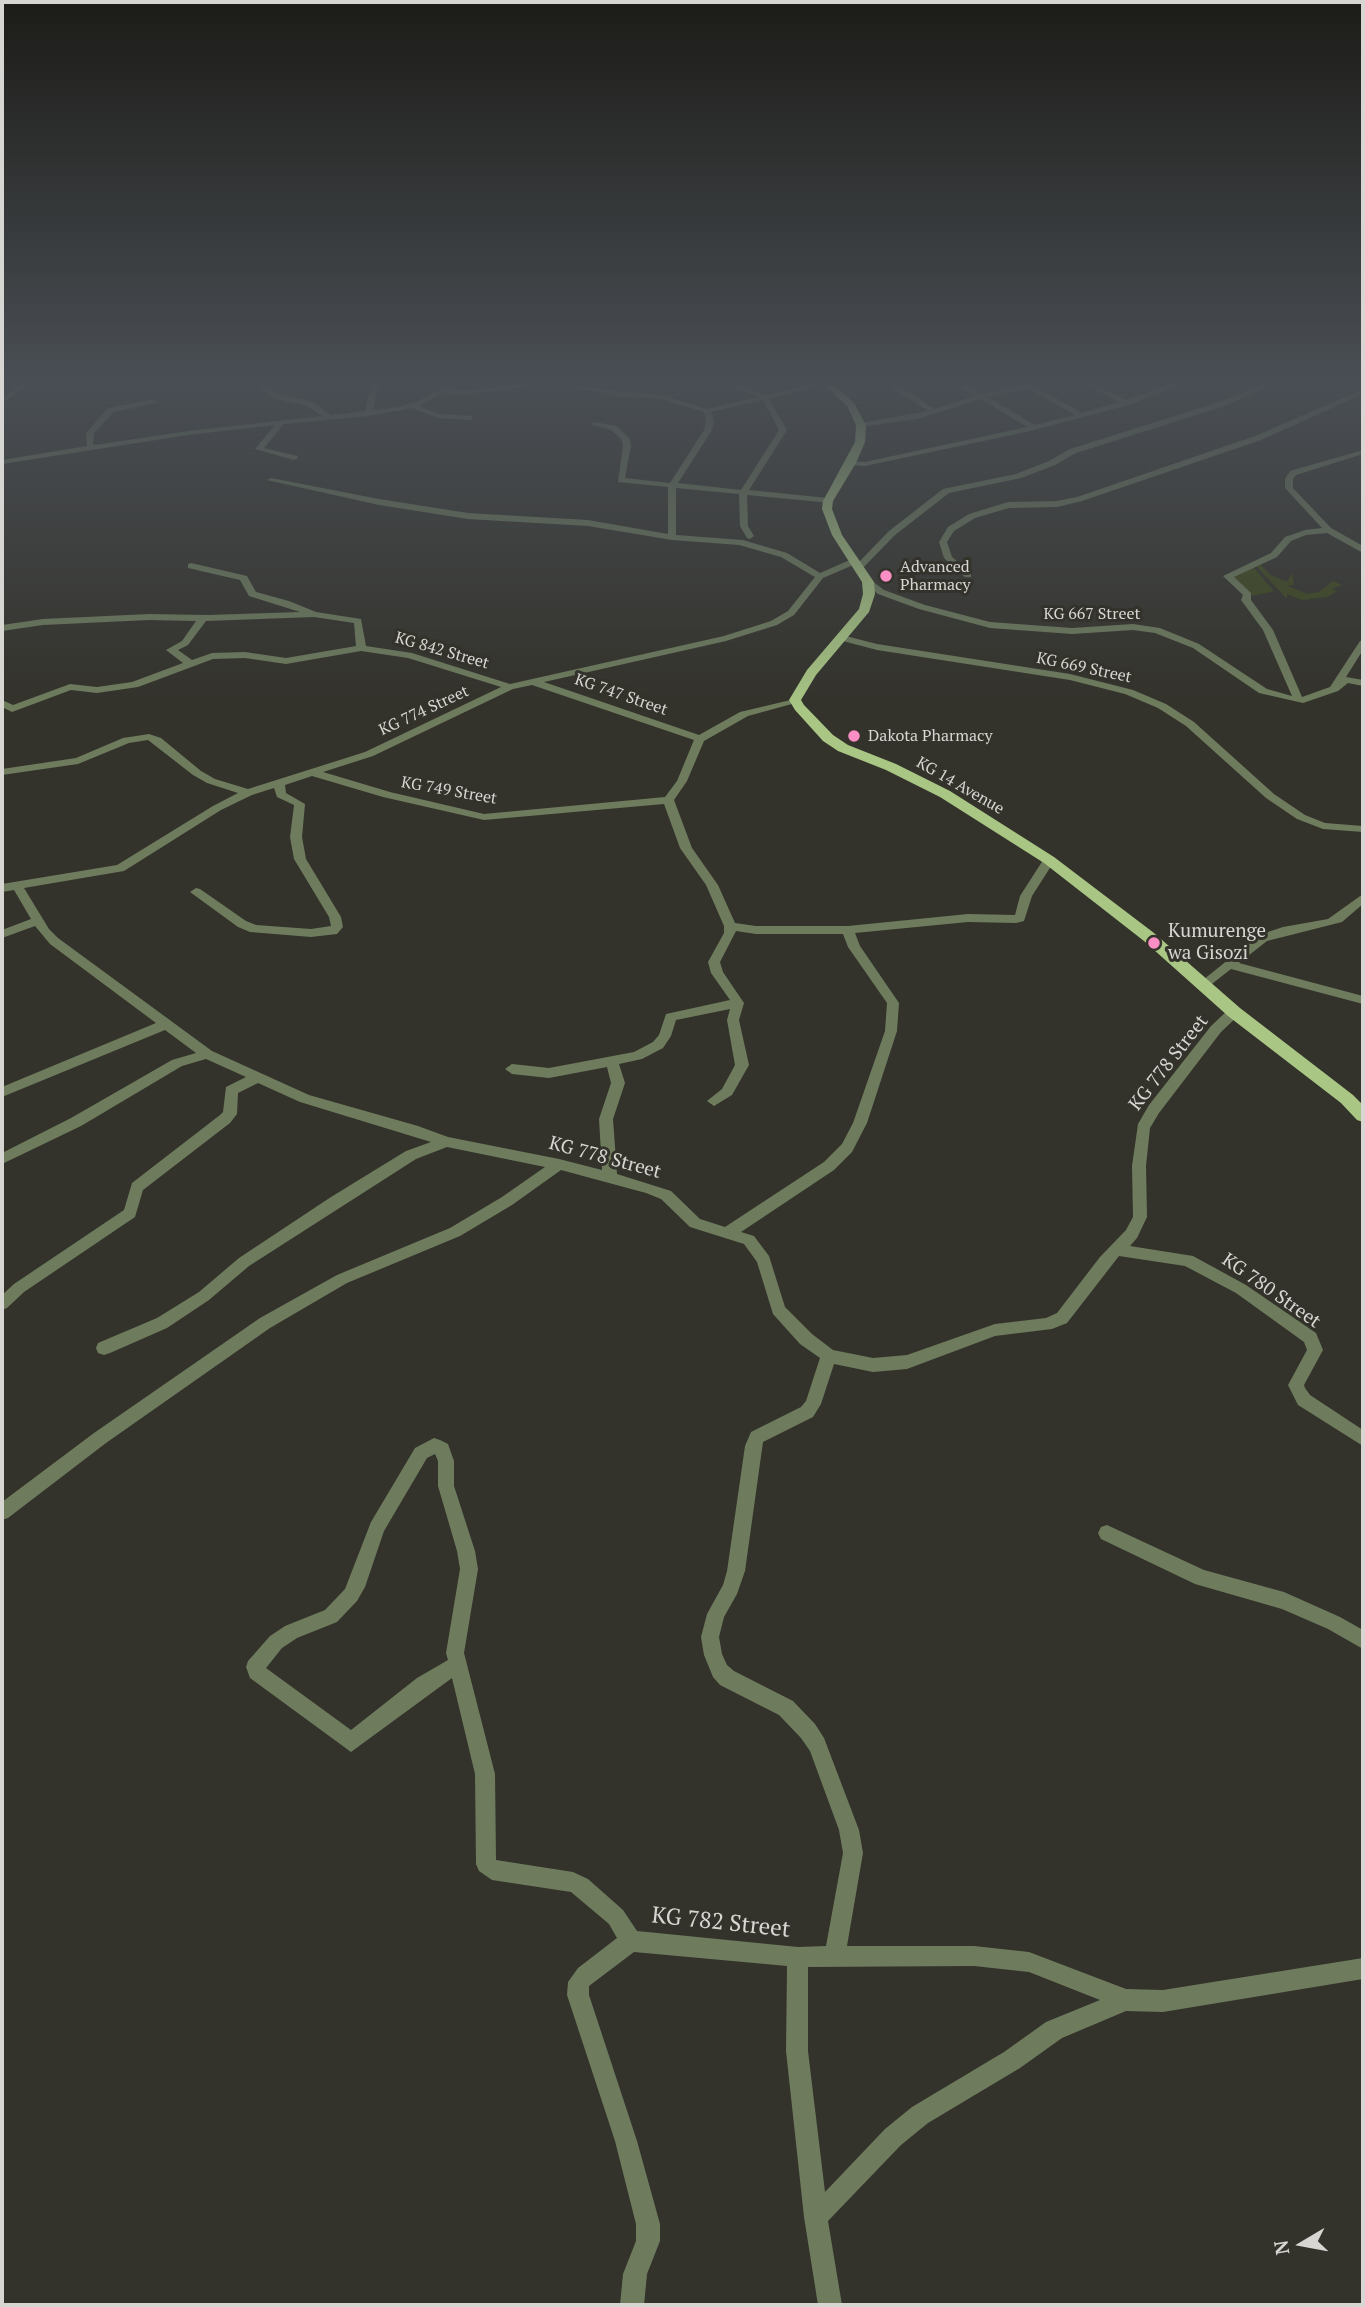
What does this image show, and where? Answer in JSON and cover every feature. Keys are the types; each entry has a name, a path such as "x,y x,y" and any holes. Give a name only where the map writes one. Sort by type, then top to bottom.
{"main road":[{"path":"794,700 811,673 865,610 869,594 868,583 830,520 828,501 833,493"},
{"name":"KG 14 Avenue","path":"794,700 815,725 843,748 900,771 945,794 1049,860 1149,937 1234,1012 1348,1098 1363,1116"}],"street":[{"path":"333,493 468,516 588,523 672,537 740,542 784,555 820,576"},
{"path":"672,493 672,537"},
{"path":"740,493 828,501"},
{"path":"743,493 744,526 750,536"},
{"path":"857,564 944,493"},
{"path":"968,575 948,558 943,542 951,529 972,516 1009,505 1057,504 1098,493"},
{"path":"1293,493 1328,530 1348,538 1363,550"},
{"path":"1328,530 1288,538 1274,555 1231,572 1228,576 1248,595 1246,600 1268,630 1299,701 1334,689 1346,680 1363,683"},
{"name":"KG 774 Street","path":"2,888 120,868 217,808 248,793 369,754 510,687 726,638 774,623 791,613 820,576 857,564"},
{"path":"191,566 244,578 252,594 314,614"},
{"name":"KG 667 Street","path":"868,583 881,592 922,607 989,625 1072,631 1133,627 1157,630 1196,646 1263,691 1299,701"},
{"path":"2,628 58,621 314,614 358,621 361,648"},
{"path":"189,663 174,655 171,650 185,643 203,618"},
{"name":"KG 669 Street","path":"842,638 889,649 1070,677 1129,692 1162,706 1190,724 1270,796 1301,817 1324,826 1363,829"},
{"path":"1334,689 1363,643"},
{"name":"KG 842 Street","path":"2,703 8,708 15,708 70,687 112,690 189,663 224,655 286,661 361,648 410,655 510,687"},
{"name":"KG 747 Street","path":"531,682 700,739"},
{"path":"738,1003 718,973 714,962 730,933 730,926 712,885 686,848 668,800 682,781 700,739 744,714 794,700"},
{"path":"2,772 78,761 127,740 149,737 157,740 197,773 248,793"},
{"name":"KG 749 Street","path":"310,772 387,795 484,817 668,800"},
{"path":"197,892 254,929 311,933 333,931 337,927 335,918 300,859 296,837 300,804 281,795 279,782"},
{"path":"730,926 756,930 848,930 968,918 1020,918 1026,896 1049,860"},
{"name":"KG 778 Street","path":"18,887 38,921 54,941 206,1054 305,1099 418,1131 446,1142 559,1164 666,1195 695,1223 743,1237 758,1249 764,1260 778,1310 806,1339 829,1356 873,1365 907,1362 995,1330 1048,1324 1062,1318 1088,1281 1132,1234 1140,1217 1139,1166 1143,1128 1154,1109 1209,1039 1234,1012"},
{"path":"1204,984 1270,934 1331,922 1363,898"},
{"path":"2,934 38,921"},
{"path":"727,1233 829,1166 847,1148 860,1123 891,1031 893,1003 854,947 848,930"},
{"path":"1230,965 1363,1000"},
{"path":"512,1069 549,1073 637,1056 658,1045 665,1036 671,1017 738,1003"},
{"path":"714,1101 726,1092 742,1065 733,1020 738,1003"},
{"path":"2,1091 164,1025"},
{"path":"2,1159 94,1112 177,1063 206,1054"},
{"path":"610,1178 606,1119 618,1083 612,1062"},
{"path":"2,1304 30,1281 130,1213 137,1187 225,1119 229,1114 231,1090 258,1077"},
{"path":"104,1348 171,1318 204,1296 234,1269 336,1201 411,1155 446,1142"},
{"path":"2,1512 110,1430 265,1323 342,1279 455,1232 507,1201 559,1164"},
{"name":"KG 780 Street","path":"1118,1250 1188,1260 1241,1289 1310,1338 1315,1350 1296,1385 1299,1392 1304,1400 1363,1439"},
{"path":"829,1356 813,1404 807,1412 768,1430 757,1437 753,1446 736,1571 731,1588 716,1614 710,1637 713,1655 727,1678 786,1709 808,1731 817,1745 849,1830 853,1853 835,1957"},
{"name":"KG 782 Street","path":"456,1665 424,1685 351,1742 257,1672 255,1667 276,1643 291,1632 331,1616 351,1595 377,1528 421,1453 434,1445 442,1449 446,1461 446,1486 469,1569 467,1591 457,1632 456,1665 485,1774 486,1864 492,1870 573,1882 581,1886 616,1917 631,1941 798,1957 974,1956 1029,1962 1126,2000 1163,2001 1363,1968"},
{"path":"1107,1533 1201,1578 1284,1601 1334,1623 1363,1640"},
{"path":"631,1941 585,1975 579,1982 578,1995 626,2141 648,2224 648,2241 635,2274 632,2305"},
{"path":"798,1957 797,2051 816,2217 830,2305"},
{"path":"816,2217 893,2137 920,2115 1012,2060 1054,2030 1126,2000"}],"green space":[{"path":"1255,565 1261,565 1271,575 1287,582 1292,573 1294,584 1288,586 1307,594 1319,592 1333,581 1342,585 1332,589 1337,591 1327,597 1302,600 1287,594 1287,599"},
{"path":"1253,567 1274,591 1253,596 1233,577"}],"place":[{"name":"Advanced Pharmacy","path":"886,576"},
{"name":"Dakota Pharmacy","path":"854,736"},
{"name":"Kumurenge wa Gisozi","path":"1154,943"}]}
